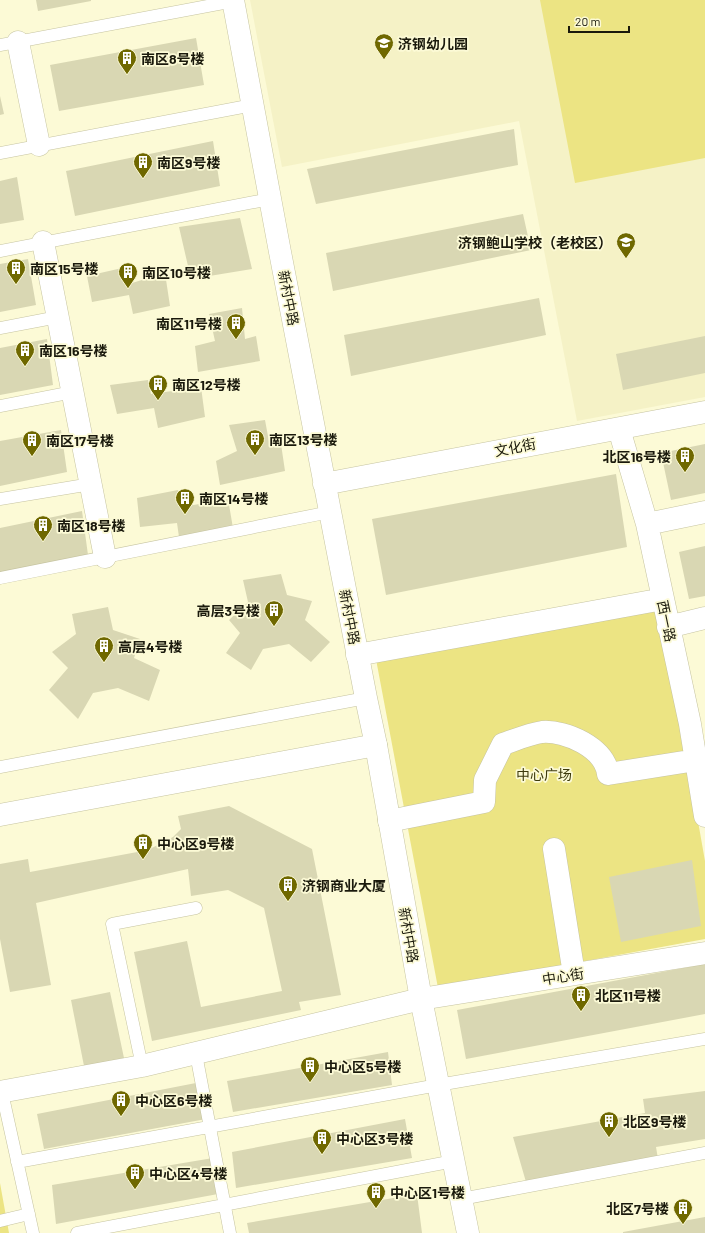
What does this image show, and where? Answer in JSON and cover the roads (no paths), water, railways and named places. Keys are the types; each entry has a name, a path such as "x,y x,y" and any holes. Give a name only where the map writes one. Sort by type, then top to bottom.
{"street":[{"name":"新村中路","path":"234,1 324,484 376,745 421,999 468,1233"},
{"path":"9,43 39,145"},
{"path":"43,242 105,557"},
{"name":"文化街","path":"324,484 705,412"},
{"name":"西一路","path":"619,429 647,524 668,626 697,722 696,760 705,816"},
{"path":"647,524 705,512"},
{"path":"357,655 663,599"},
{"path":"668,626 705,618"},
{"path":"389,821 484,802 485,780 503,744 542,732 566,734 585,744 600,756 607,766 608,774 696,760"},
{"path":"0,815 376,745"},
{"path":"554,850 574,974"},
{"name":"中心街","path":"1,1088 142,1066 421,999 705,953"}],"lane":[{"path":"9,43 234,1"},
{"path":"0,153 253,105"},
{"path":"0,251 270,198"},
{"path":"0,328 58,317"},
{"path":"0,406 73,392"},
{"path":"0,499 91,484"},
{"path":"0,578 330,512"},
{"path":"0,767 366,698"},
{"path":"142,1066 112,924 196,908"},
{"path":"17,1162 438,1085 705,1039"},
{"path":"196,1054 230,1233"},
{"path":"1,1088 33,1233"},
{"path":"461,1199 705,1153"},
{"path":"77,1233 454,1161"},
{"path":"0,1221 29,1214"}],"place":[{"name":"济钢幼儿园","path":"384,60"},
{"name":"南区8号楼","path":"127,75"},
{"name":"南区9号楼","path":"143,179"},
{"name":"济钢鲍山学校（老校区）","path":"626,259"},
{"name":"南区15号楼","path":"16,285"},
{"name":"南区10号楼","path":"128,289"},
{"name":"南区11号楼","path":"236,340"},
{"name":"南区16号楼","path":"25,367"},
{"name":"南区12号楼","path":"158,401"},
{"name":"南区13号楼","path":"255,456"},
{"name":"南区17号楼","path":"32,457"},
{"name":"北区16号楼","path":"685,473"},
{"name":"南区14号楼","path":"185,515"},
{"name":"南区18号楼","path":"43,542"},
{"name":"高层3号楼","path":"274,627"},
{"name":"高层4号楼","path":"104,663"},
{"name":"中心区9号楼","path":"143,860"},
{"name":"济钢商业大厦","path":"288,902"},
{"name":"北区11号楼","path":"581,1012"},
{"name":"中心区5号楼","path":"310,1083"},
{"name":"中心区6号楼","path":"121,1117"},
{"name":"北区9号楼","path":"609,1138"},
{"name":"中心区3号楼","path":"322,1155"},
{"name":"中心区4号楼","path":"135,1190"},
{"name":"中心区1号楼","path":"376,1209"},
{"name":"北区7号楼","path":"683,1225"}],"park label":[{"name":"中心广场","path":"544,774"}]}
